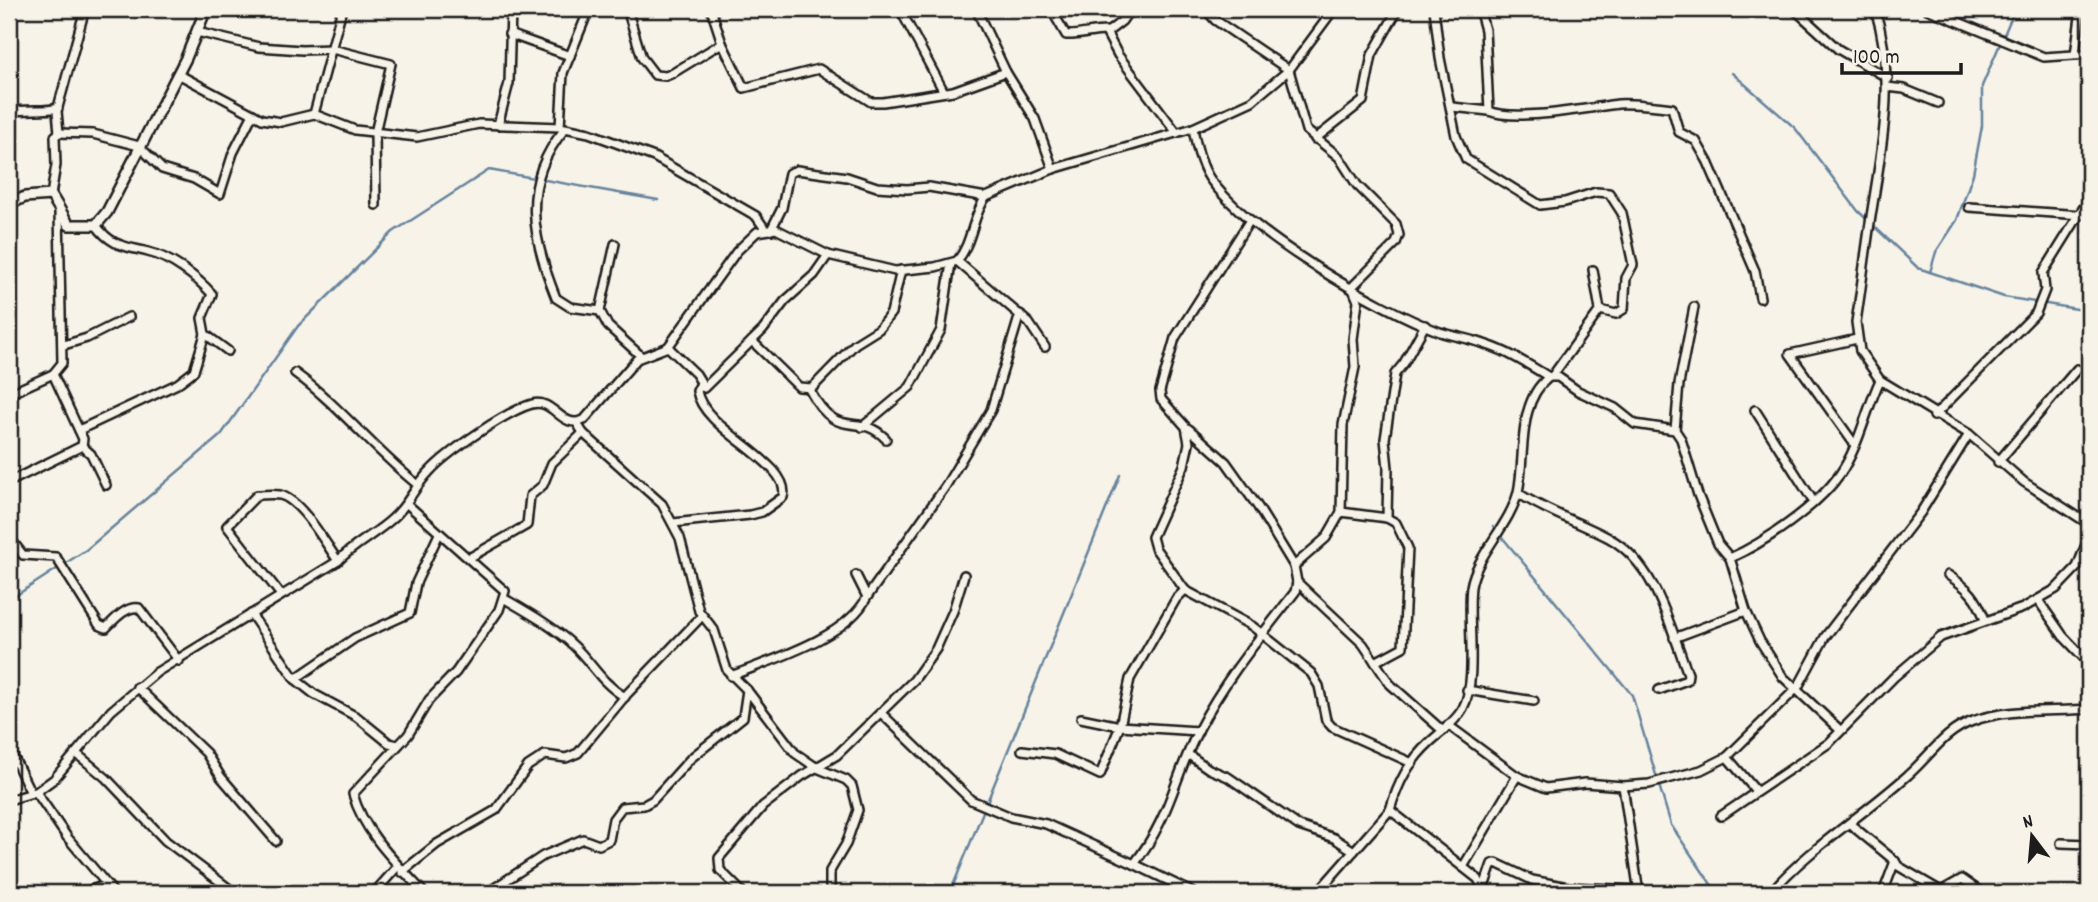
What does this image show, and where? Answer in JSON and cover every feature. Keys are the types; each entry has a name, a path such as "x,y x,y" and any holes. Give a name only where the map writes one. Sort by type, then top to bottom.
{"street":[{"path":"59,133 58,108 85,9"},
{"path":"206,9 178,74 139,146 107,212 96,225 71,225 59,212 51,195 56,165 55,135 59,133 93,134 139,146 162,169 194,178 220,194 233,153 253,114"},
{"path":"314,114 342,9"},
{"path":"498,125 509,83 510,9"},
{"path":"589,9 560,84 562,128 549,148 536,178 537,231 556,298 570,307 600,311"},
{"path":"627,9 642,58 655,75 673,73 722,43"},
{"path":"711,9 722,43 744,88 819,69 871,102 944,92 1006,72"},
{"path":"900,9 944,92"},
{"path":"976,9 1006,72 1035,119 1053,169"},
{"path":"1051,9 1066,35 1091,30 1106,32 1122,21 1130,9"},
{"path":"1205,9 1215,20 1289,70 1306,130 1339,157 1357,185 1396,224 1399,234 1396,243 1352,287"},
{"path":"768,230 782,208 789,173 797,170 847,177 877,187 907,190 929,187 986,197 1053,169 1194,128 1252,100 1289,70 1334,9"},
{"path":"1315,139 1363,101 1372,55 1398,9"},
{"path":"1434,9 1440,58 1456,136 1466,159 1540,205 1565,202 1596,192 1609,193 1614,198 1622,213 1633,265 1626,278 1624,309 1616,314 1600,310"},
{"path":"1489,111 1485,30 1479,9 1503,9"},
{"path":"1679,9 1696,9"},
{"path":"1794,9 1838,49 1888,78"},
{"path":"1875,9 1884,39 1888,78 1884,139 1856,321 1860,351 1880,380 1969,434 1998,462 2089,524"},
{"path":"1927,9 1971,24 2022,50 2044,57 2089,54"},
{"path":"2075,55 2081,9"},
{"path":"197,32 259,47 331,49 391,64 375,134 376,205"},
{"path":"1106,32 1118,55 1177,133"},
{"path":"509,34 570,56"},
{"path":"178,74 253,114 281,122 314,114 355,130 375,134 417,136 479,124 562,128 589,133 654,157 756,216 768,230"},
{"path":"1887,87 1904,89 1938,103"},
{"path":"1452,107 1506,115 1565,113 1621,103 1672,108 1679,132 1696,141 1708,162 1755,271 1760,298"},
{"path":"9,112 33,107 58,108"},
{"path":"1194,128 1197,151 1208,176 1250,220 1276,241 1352,287 1425,325 1506,353 1615,408 1635,424 1675,430"},
{"path":"9,204 25,197 51,195"},
{"path":"862,426 909,387 941,330 954,262 971,236 980,206 986,197"},
{"path":"1934,415 2036,313 2045,290 2043,273 2082,215 2089,199"},
{"path":"1969,206 2082,215"},
{"path":"9,394 53,374 62,363 64,345 59,212"},
{"path":"1134,864 1166,816 1198,731 1239,665 1295,592 1297,582 1294,566 1258,507 1226,462 1186,427 1161,399 1160,391 1175,338 1250,220"},
{"path":"60,237 71,225"},
{"path":"79,430 194,371 205,334 202,318 212,295 194,277 150,252 118,246 108,241 96,225"},
{"path":"577,423 584,420 641,356 668,347 737,251 757,232 768,230 788,234 828,255 901,270 954,262 1020,314 1040,335 1045,347"},
{"path":"615,244 600,311 608,326 641,356"},
{"path":"704,388 752,341 785,301 814,275 828,255"},
{"path":"809,389 855,344 879,329 891,313 901,270"},
{"path":"1317,893 1390,810 1398,782 1412,763 1463,708 1467,690 1471,585 1476,569 1496,541 1518,493 1529,411 1540,386 1551,376 1600,310 1593,270"},
{"path":"1294,566 1326,538 1341,512 1342,435 1355,367 1353,339 1358,302 1352,287"},
{"path":"1694,307 1679,384 1675,430 1681,439 1718,544 1730,558 1746,611 1777,668 1840,730"},
{"path":"732,676 831,631 862,608 937,498 991,410 1020,314"},
{"path":"64,345 87,338 129,317"},
{"path":"1387,518 1388,468 1385,439 1395,374 1405,363 1425,325"},
{"path":"205,334 228,351"},
{"path":"1855,445 1790,354 1857,339"},
{"path":"752,341 799,387 809,389"},
{"path":"668,347 696,374 704,388"},
{"path":"1998,462 2077,369"},
{"path":"295,373 351,419 395,466 418,485"},
{"path":"53,374 79,430 82,446 91,454 106,485"},
{"path":"1730,558 1759,545 1813,501 1841,473 1880,380"},
{"path":"673,523 762,512 785,493 782,482 772,468 704,410 696,391 700,385 704,388"},
{"path":"809,389 819,408 834,422 872,428 886,439"},
{"path":"9,800 33,792 54,779 111,711 137,687 338,561 407,505 418,485 454,450 511,413 533,403 551,407 560,417 577,423 583,433 650,492 673,523 685,552 696,603 702,616 714,630 732,676 747,690 795,753 817,768 846,779 858,802 846,844 830,871 830,893"},
{"path":"1755,410 1813,501"},
{"path":"1186,427 1188,452 1153,537 1155,548 1185,590 1223,608 1311,673 1319,686 1326,720 1332,727 1412,763"},
{"path":"469,558 527,525 530,496 543,485 556,458 583,433"},
{"path":"1297,582 1363,644 1390,684 1446,728 1517,776 1546,788 1585,783 1623,786 1649,784 1701,770 1727,757 1798,687 1825,637 1922,512 1969,434"},
{"path":"9,482 82,446"},
{"path":"1518,493 1548,512 1611,539 1638,561 1654,583 1688,678 1659,690"},
{"path":"281,595 227,526 257,495 281,495 292,503 306,516 338,561"},
{"path":"407,505 438,536 501,585 505,599 534,615 574,646 601,679 625,697"},
{"path":"1341,512 1387,518 1396,523 1408,548 1405,642 1400,650 1375,662"},
{"path":"295,679 355,638 410,613 416,583 438,536"},
{"path":"9,537 23,555 56,557 99,625 106,628 121,614 134,607 139,608 179,661"},
{"path":"1721,816 1829,743 1913,659 1941,637 2038,600 2068,580 2077,568 2089,537"},
{"path":"856,575 867,597"},
{"path":"743,893 720,870 719,858 763,806 802,776 837,755 851,738 882,713 914,680 936,649 953,611 964,575"},
{"path":"1948,575 1969,588 1978,599 1985,620"},
{"path":"1023,750 1055,754 1100,775 1120,726 1130,679 1136,665 1176,598 1185,590"},
{"path":"424,893 400,869 362,817 353,794 398,745 429,700 456,671 505,599"},
{"path":"2038,600 2063,636 2089,663"},
{"path":"1674,638 1746,611"},
{"path":"251,614 295,679 314,694 357,717 389,743 398,745"},
{"path":"374,893 400,869 496,810 517,779 536,761 545,755 566,758 578,753 625,697 702,616"},
{"path":"137,687 206,753 221,777 276,841"},
{"path":"487,893 557,850 583,839 600,845 608,840 613,819 622,807 644,805 653,800 691,758 743,717 747,690"},
{"path":"1467,690 1534,701"},
{"path":"1770,893 1801,860 1850,824 1909,774 1954,729 1986,717 2048,709 2089,709"},
{"path":"882,713 971,800 1011,817 1045,824 1194,893"},
{"path":"1081,718 1120,726 1198,731"},
{"path":"9,748 33,792 114,893"},
{"path":"77,754 106,778 166,841 235,893"},
{"path":"1189,755 1209,769 1228,777 1299,826 1334,838 1354,851"},
{"path":"1727,757 1756,791"},
{"path":"1463,867 1517,776"},
{"path":"1390,810 1463,867 1484,890 1496,863 1532,880 1568,887 1639,892 1623,786"},
{"path":"1850,824 1898,866 1941,891 1962,879 1982,893"},
{"path":"2061,843 2089,844"},
{"path":"1883,893 1895,861"},
{"path":"82,893 106,885"}],"waterway":[{"path":"1930,272 1936,252 1957,220 1973,174 1982,126 1982,86 2015,9"},
{"path":"1732,73 1795,128 1858,211 1918,268 2004,297 2089,311"},
{"path":"9,600 86,550 221,435 298,326 393,232 489,170 658,200"},
{"path":"950,893 1120,475"},
{"path":"1493,526 1632,695 1671,825 1717,893"}]}
